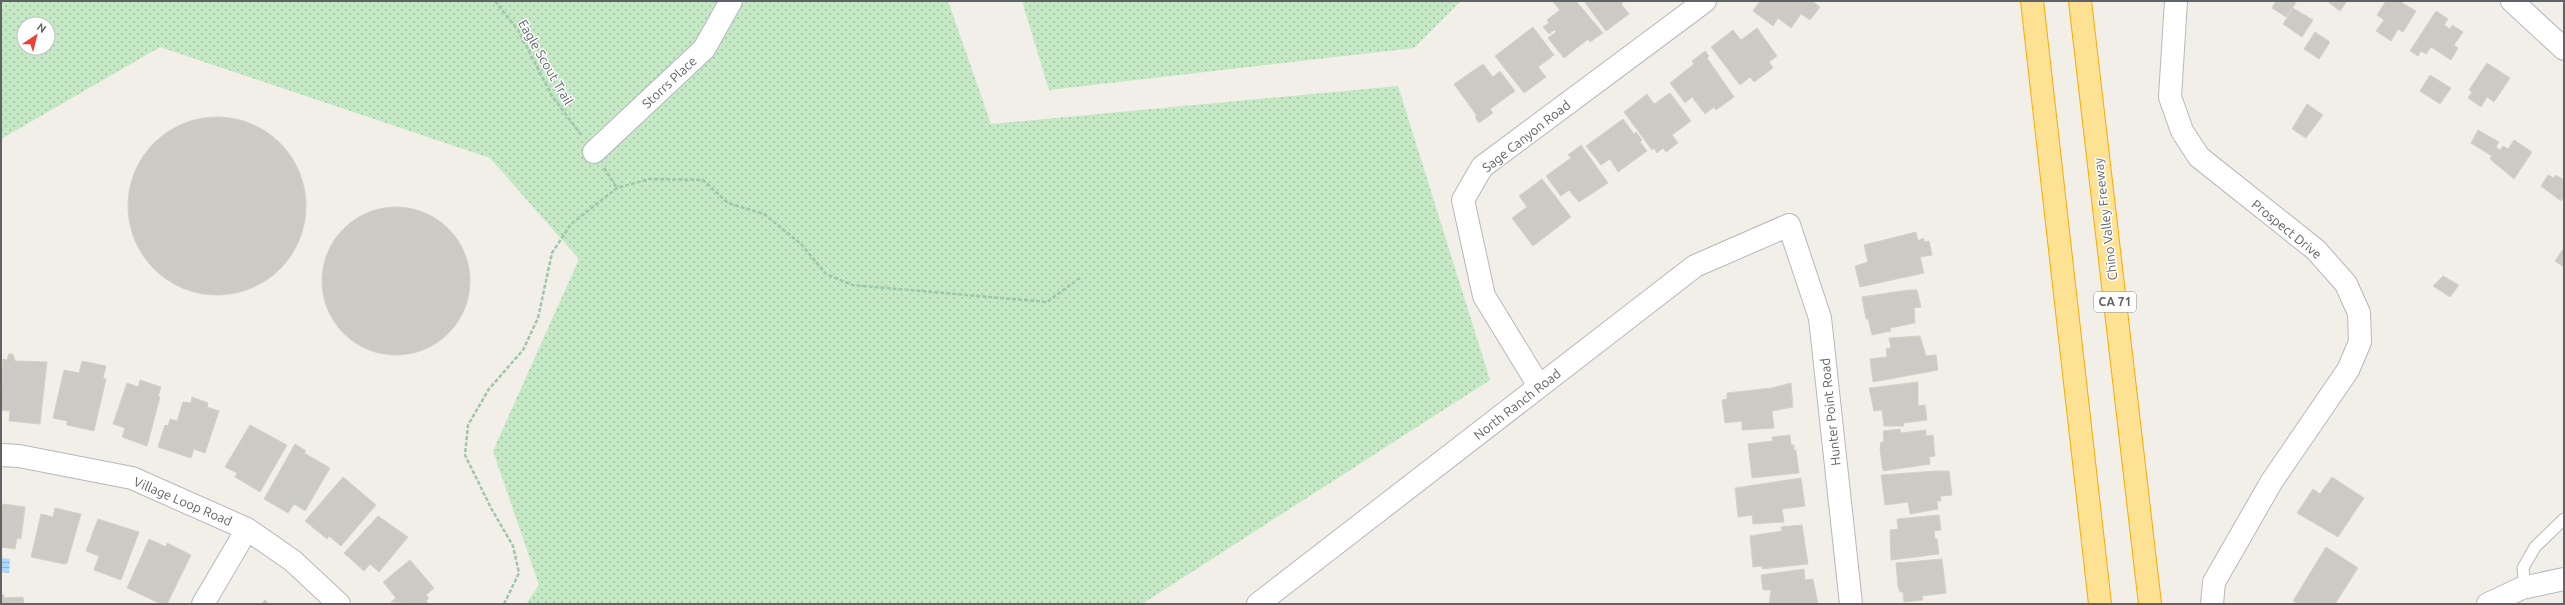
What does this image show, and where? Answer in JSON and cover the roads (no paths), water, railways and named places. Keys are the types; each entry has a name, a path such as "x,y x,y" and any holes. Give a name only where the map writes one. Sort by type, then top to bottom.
{"highway":[{"path":"2032,1 2100,604"},
{"name":"Chino Valley Freeway","path":"2080,1 2150,604"}],"street":[{"name":"Storrs Place","path":"594,152 704,49 731,1"},
{"name":"Sage Canyon Road","path":"1539,386 1484,296 1462,200 1482,168 1705,1"},
{"name":"Prospect Drive","path":"2176,1 2170,97 2182,131 2198,157 2316,250 2346,284 2359,313 2360,342 2348,370 2272,481 2214,582 2212,604"},
{"path":"2512,1 2564,49"},
{"name":"North Ranch Road","path":"1258,604 1696,266 1789,225"},
{"name":"Hunter Point Road","path":"1789,225 1820,318 1851,604"},
{"name":"Village Loop Road","path":"1,455 20,456 132,478 247,529 293,561 339,604"},
{"path":"203,604 247,529"},
{"path":"2488,604 2525,588 2564,579"}],"lane":[{"path":"2525,588 2524,568 2535,547 2564,519"}],"water":[{"path":"1,558 10,559 9,573 1,572"}]}
